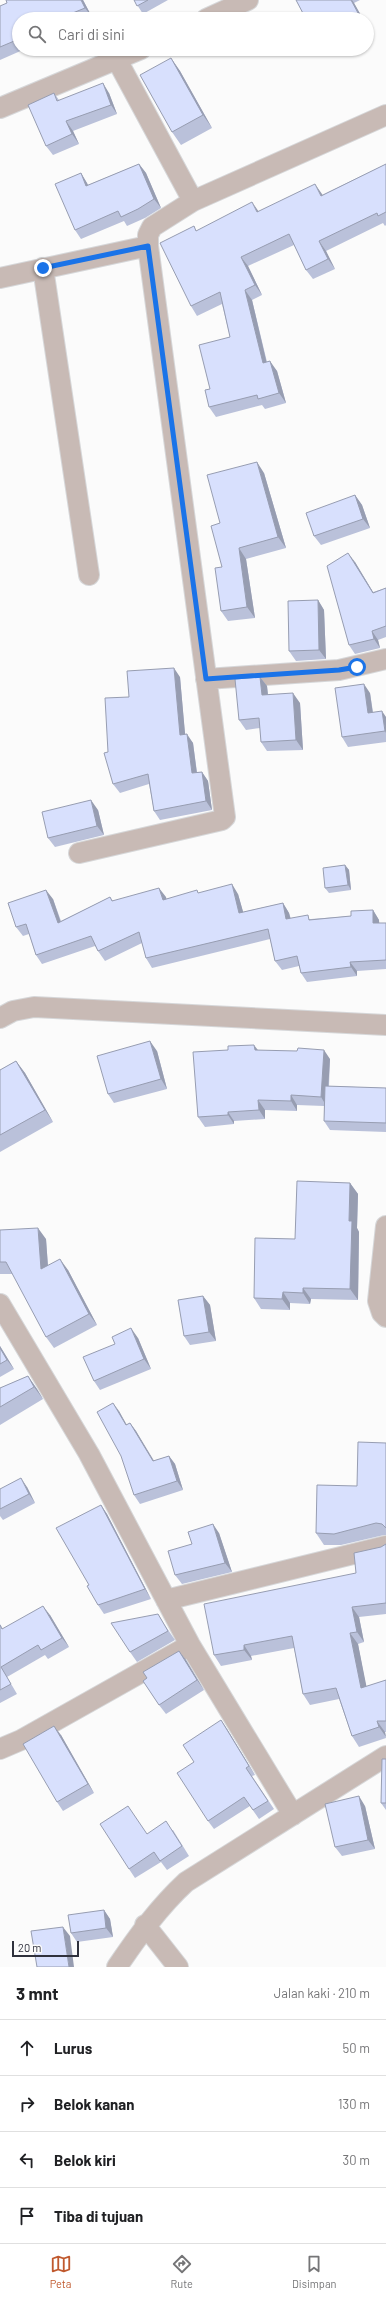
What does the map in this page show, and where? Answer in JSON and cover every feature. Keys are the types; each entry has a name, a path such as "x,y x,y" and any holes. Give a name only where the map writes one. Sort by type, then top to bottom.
{"street":[{"path":"221,12 248,0"},
{"path":"0,108 126,56"},
{"path":"117,60 193,201"},
{"path":"79,853 225,819 148,246 148,236 152,227 193,201 386,115"},
{"path":"0,278 148,246"},
{"path":"43,268 89,575"},
{"path":"206,679 339,670 386,659"},
{"path":"0,1018 14,1011 34,1006 386,1025"},
{"path":"386,1226 378,1301 382,1313 386,1318"},
{"path":"0,1304 89,1454 190,1645 293,1815"},
{"path":"166,1600 386,1546"},
{"path":"0,1749 21,1740 190,1645"},
{"path":"117,1967 145,1925 169,1898 186,1882 386,1756"},
{"path":"145,1925 178,1967"}],"building":[{"path":"6,0 81,0 85,8 75,12 12,12 12,42 0,47 0,6 7,3"},
{"path":"134,0 148,0 137,6"},
{"path":"296,0 351,0 357,12 302,12"},
{"path":"171,58 203,115 172,132 140,75"},
{"path":"103,83 111,105 66,121 72,134 46,146 28,105 54,93 57,101"},
{"path":"139,164 154,199 121,217 118,211 75,230 55,184 81,173 86,186"},
{"path":"386,164 386,212 378,216 377,213 319,241 328,259 306,270 289,234 241,257 255,285 245,290 263,363 270,361 279,393 258,399 257,395 209,407 205,390 210,389 199,345 230,337 220,292 191,306 160,243 194,226 196,231 252,202 257,212 315,184 321,196"},
{"path":"257,462 278,537 239,548 247,607 221,611 215,568 222,567 211,526 220,523 207,475"},
{"path":"355,495 363,519 314,536 306,513"},
{"path":"348,553 373,593 386,588 386,626 372,631 374,639 349,645 327,566"},
{"path":"318,600 319,650 289,651 288,601"},
{"path":"174,668 180,735 187,734 192,773 202,772 206,801 154,811 148,774 113,784 104,753 108,752 105,698 129,697 127,671"},
{"path":"260,677 262,695 293,693 296,740 261,742 259,718 239,720 235,679"},
{"path":"364,684 368,713 382,711 385,731 342,737 335,688"},
{"path":"91,800 97,826 48,838 42,812"},
{"path":"345,865 348,885 325,888 323,868"},
{"path":"232,884 239,913 283,903 286,919 308,915 309,920 351,916 351,911 373,910 373,923 386,923 386,960 350,962 351,967 301,973 297,956 275,961 268,929 146,958 139,932 98,951 91,936 36,955 26,924 16,927 8,903 46,890 58,923 110,897 112,901 159,888 163,900 197,890 198,893"},
{"path":"150,1041 161,1079 108,1094 97,1056"},
{"path":"254,1045 255,1050 297,1051 298,1048 324,1050 321,1097 291,1095 291,1101 258,1100 259,1110 228,1112 228,1115 198,1117 193,1052 228,1050 228,1046"},
{"path":"16,1061 45,1110 0,1135 0,1070"},
{"path":"325,1086 386,1088 386,1123 324,1121"},
{"path":"297,1181 350,1183 349,1221 352,1221 350,1289 303,1288 303,1293 283,1292 282,1299 254,1298 255,1238 295,1239"},
{"path":"38,1228 41,1269 60,1259 89,1314 46,1337 6,1262 0,1262 0,1230"},
{"path":"203,1296 209,1332 184,1336 178,1300"},
{"path":"131,1328 144,1359 94,1381 83,1357 115,1344 112,1337"},
{"path":"0,1348 7,1360 0,1364"},
{"path":"28,1376 34,1387 0,1407 0,1388"},
{"path":"113,1403 126,1425 130,1423 153,1461 169,1456 177,1481 134,1495 121,1456 97,1412"},
{"path":"358,1442 386,1443 386,1528 382,1524 376,1523 334,1534 316,1533 317,1485 357,1486"},
{"path":"21,1478 29,1494 0,1509 0,1489"},
{"path":"101,1505 145,1589 98,1605 87,1586 89,1585 56,1528"},
{"path":"213,1524 225,1563 175,1575 168,1551 192,1544 188,1532"},
{"path":"386,1544 386,1603 352,1607 357,1632 350,1633 361,1688 386,1680 386,1721 377,1721 379,1727 352,1736 336,1688 303,1694 292,1636 244,1645 244,1650 214,1655 204,1604 356,1573 354,1553 381,1547"},
{"path":"43,1606 62,1638 41,1650 38,1645 1,1667 11,1684 0,1690 0,1625 2,1629"},
{"path":"158,1614 168,1631 130,1652 111,1623"},
{"path":"179,1651 197,1680 159,1705 143,1681 147,1678 143,1672"},
{"path":"221,1720 249,1766 246,1768 268,1801 253,1810 244,1797 208,1821 177,1773 194,1762 183,1745"},
{"path":"54,1726 88,1784 57,1802 23,1744"},
{"path":"382,1759 386,1759 386,1803 381,1803"},
{"path":"359,1796 368,1840 335,1847 325,1804"},
{"path":"128,1806 147,1834 166,1821 182,1846 160,1861 154,1852 129,1869 100,1824"},
{"path":"104,1910 106,1928 71,1933 68,1915"},
{"path":"63,1927 69,1967 37,1967 31,1931"}],"route":[{"path":"43,268 148,246 206,679 339,670 357,667"}]}
